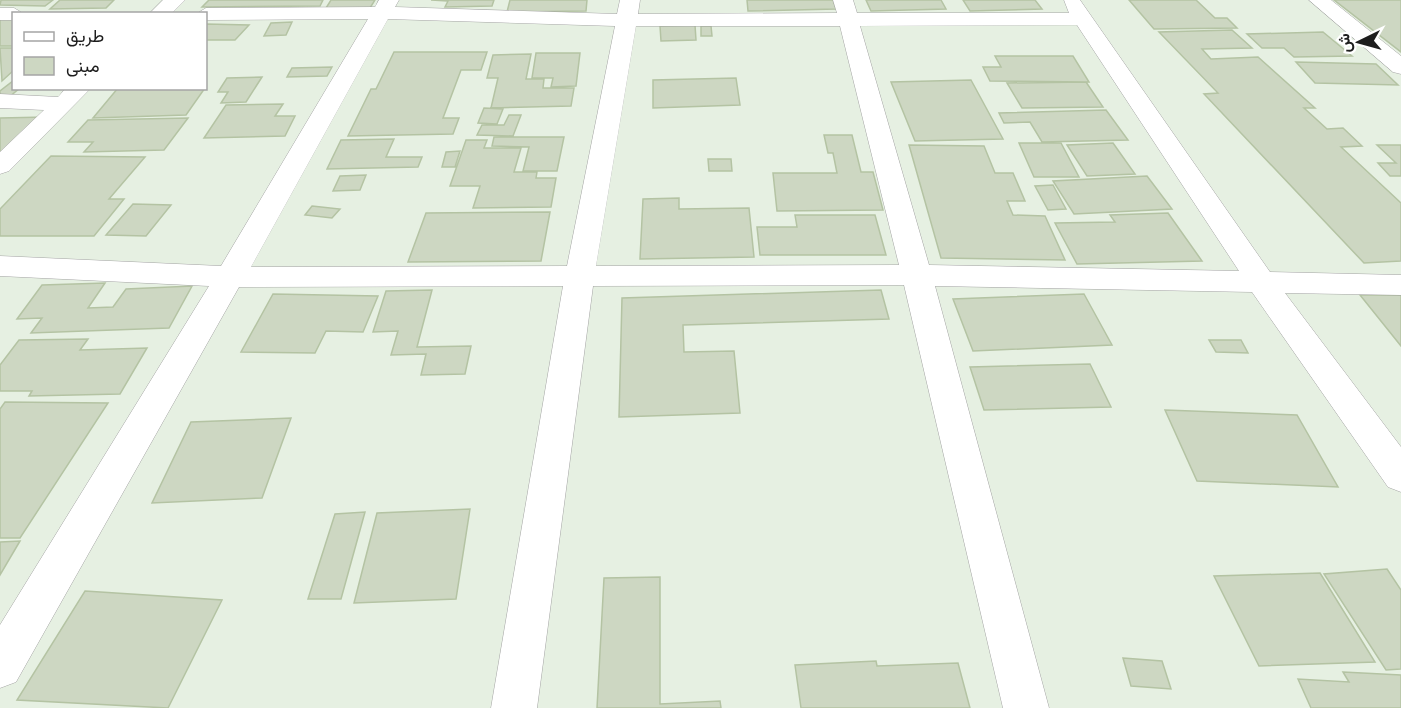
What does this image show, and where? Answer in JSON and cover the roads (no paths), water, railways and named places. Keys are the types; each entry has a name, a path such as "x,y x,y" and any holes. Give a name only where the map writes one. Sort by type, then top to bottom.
{"street":[{"path":"161,12 175,0"},
{"path":"1319,0 1401,67"},
{"path":"0,666 230,277 386,7"},
{"path":"207,14 386,7 629,10 1077,10 1261,282 1401,476"},
{"path":"846,9 917,275 1026,708"},
{"path":"514,708 580,274 629,10"},
{"path":"0,101 72,96"},
{"path":"0,166 72,96"},
{"path":"0,266 230,277 580,274 917,275 1401,285"}]}
